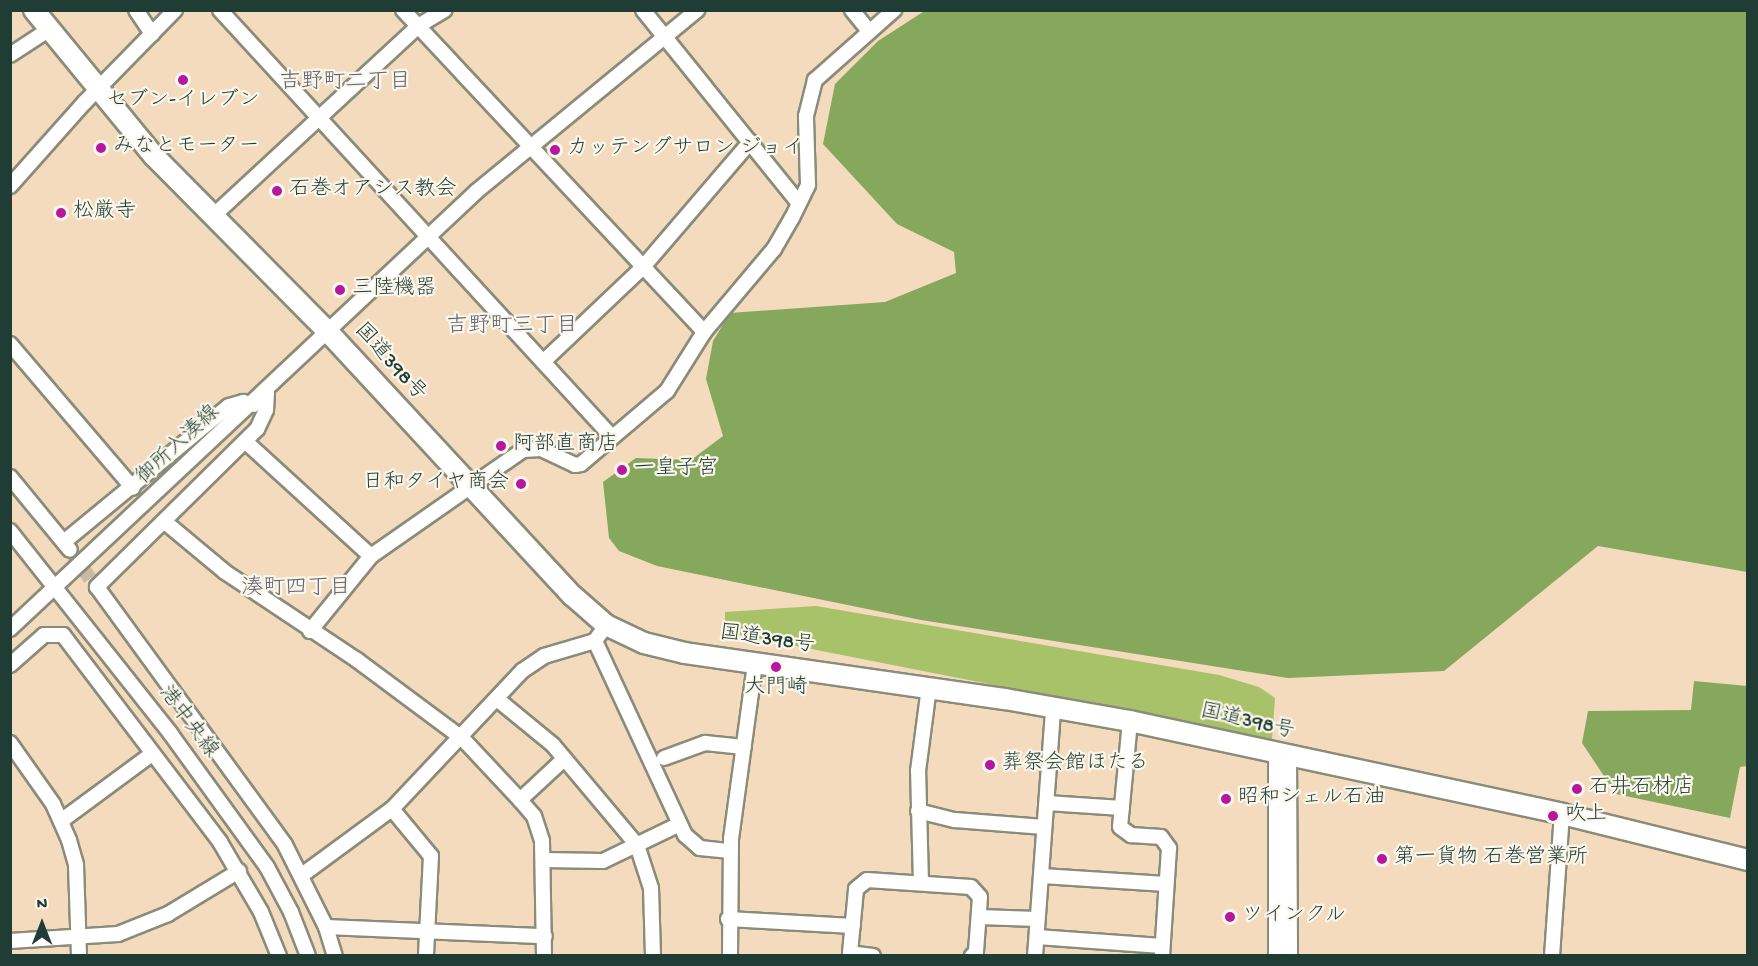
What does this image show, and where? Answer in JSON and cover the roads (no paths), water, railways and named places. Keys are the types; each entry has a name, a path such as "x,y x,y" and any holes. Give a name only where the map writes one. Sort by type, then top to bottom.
{"highway":[{"name":"国道398号","path":"34,10 97,89 212,217 330,334 573,596 601,633 755,664 929,688 1130,722 1562,814 1748,860"}],"street":[{"path":"136,10 152,34"},
{"path":"10,186 97,89 175,10"},
{"path":"220,10 611,436"},
{"path":"403,10 529,148 704,332"},
{"path":"212,217 418,26 445,10"},
{"path":"643,10 799,203"},
{"name":"御所入湊線","path":"10,629 254,405 429,238 529,148 697,10"},
{"path":"852,10 868,30"},
{"path":"310,631 371,556 523,450 541,449 575,465 581,464 611,436 667,391 704,332 774,249 808,185 810,167 808,96 826,67 894,10"},
{"path":"10,55 48,30"},
{"path":"543,362 643,267 750,142"},
{"path":"10,344 133,488"},
{"path":"267,392 263,422 246,442 165,522 94,584 285,845 326,927 335,956"},
{"path":"10,477 67,545 229,406 243,402 254,405"},
{"path":"246,442 371,556"},
{"path":"165,522 225,572 310,631 357,660 462,738 520,800 538,825 544,860 544,956"},
{"name":"港中央線","path":"10,531 170,733 267,867 291,912 308,956"},
{"path":"302,875 392,809 462,738 522,671 544,656 601,633 685,835 700,848 730,851"},
{"path":"10,665 44,635 63,635 239,870 275,939 279,956"},
{"path":"730,956 728,919 730,851 755,664"},
{"path":"921,884 918,771 929,688"},
{"path":"497,699 553,745 637,845 651,888 653,956"},
{"path":"1035,956 1053,708"},
{"path":"1037,937 1162,951 1169,848 1161,837 1131,835 1120,826 1130,722"},
{"path":"10,743 61,821 76,865 79,956"},
{"path":"664,758 705,743 744,747"},
{"path":"61,821 152,754"},
{"path":"1276,956 1283,898 1283,756"},
{"path":"520,800 564,759"},
{"path":"1047,803 1122,808"},
{"path":"392,809 431,856 426,956"},
{"path":"918,811 955,820 1044,827"},
{"path":"1552,956 1562,814"},
{"path":"544,860 603,861 681,824"},
{"path":"10,941 79,939 118,934 168,914 239,870"},
{"path":"1042,876 1166,884"},
{"path":"873,956 850,954 855,889 867,880 971,887 980,897 976,952 972,956"},
{"path":"1283,898 1290,956"},
{"path":"979,917 1037,919"},
{"path":"728,919 853,926"},
{"path":"326,927 427,929 545,936"}],"tunnel":[{"path":"70,550 91,580"}],"place":[{"name":"セブン-イレブン","path":"183,80"},
{"name":"みなとモーター","path":"101,148"},
{"name":"カッテングサロン ジョイ","path":"555,150"},
{"name":"石巻オアシス教会","path":"277,191"},
{"name":"松厳寺","path":"61,213"},
{"name":"三陸機器","path":"340,290"},
{"name":"阿部直商店","path":"501,446"},
{"name":"一皇子宮","path":"622,470"},
{"name":"日和タイヤ商会","path":"521,484"},
{"name":"大門崎","path":"776,667"},
{"name":"葬祭会館ほたる","path":"990,765"},
{"name":"石井石材店","path":"1577,789"},
{"name":"昭和シェル石油","path":"1226,799"},
{"name":"吹上","path":"1553,816"},
{"name":"第一貨物 石巻営業所","path":"1382,859"},
{"name":"ツインクル","path":"1230,917"}],"district":[{"name":"吉野町二丁目","path":"345,84"},
{"name":"吉野町三丁目","path":"512,328"},
{"name":"湊町四丁目","path":"296,590"}]}
